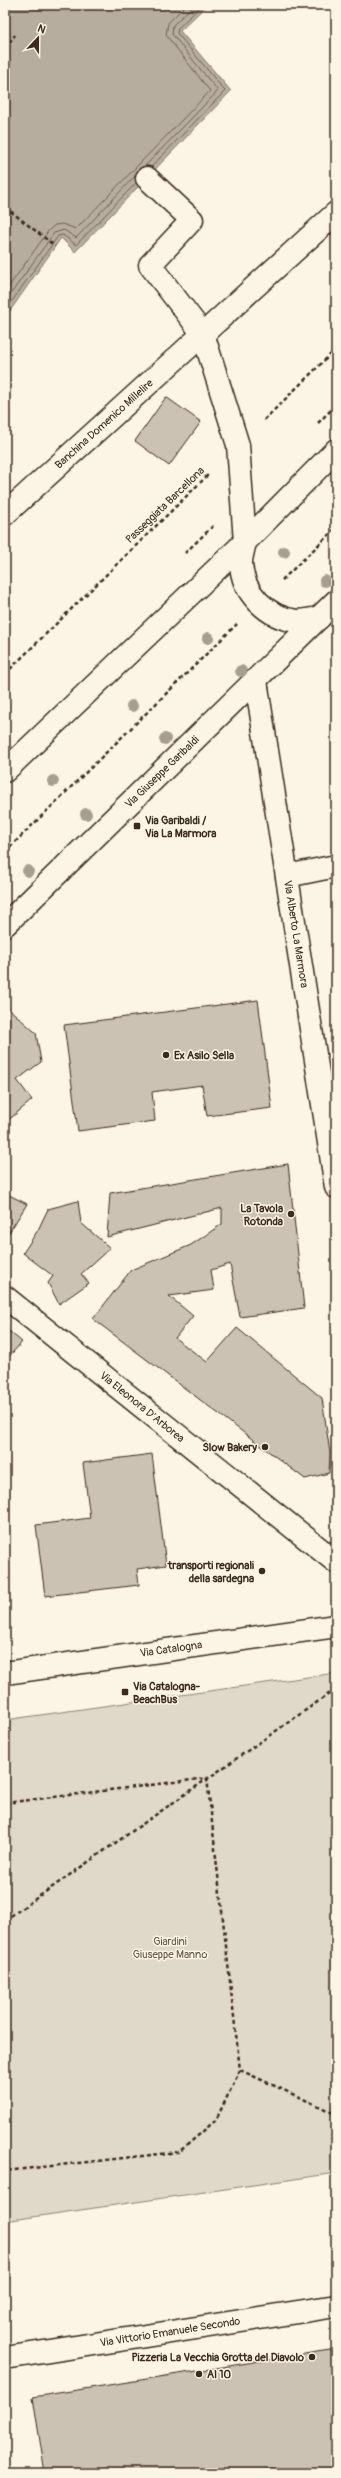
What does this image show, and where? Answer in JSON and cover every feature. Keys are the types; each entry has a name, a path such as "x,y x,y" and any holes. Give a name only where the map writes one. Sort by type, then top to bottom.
{"main road":[{"path":"147,178 192,220 150,265 203,334 238,445 245,542 241,563 246,585 258,603 276,616 297,621 319,618"},
{"name":"Banchina Domenico Millelire","path":"5,514 336,213"},
{"path":"5,770 245,542 336,450"},
{"name":"Via Giuseppe Garibaldi","path":"5,925 256,681 336,601"},
{"name":"Via Alberto La Marmora","path":"256,681 336,1187"},
{"path":"287,876 336,866"},
{"name":"Via Eleonora D'Arborea","path":"5,1297 336,1562"},
{"name":"Via Catalogna","path":"5,1673 336,1626"},
{"name":"Via Vittorio Emanuele Secondo","path":"5,2358 336,2306"}],"path":[{"path":"5,48 15,35"},
{"path":"5,207 55,246"},
{"name":"Passeggiata Barcellona","path":"5,674 336,349"},
{"path":"5,852 336,528"},
{"path":"5,1920 336,1689"},
{"path":"5,1803 207,1778"},
{"path":"5,2171 179,2152 216,2120 240,2070 207,1778"},
{"path":"240,2070 336,2114"}],"green space":[{"name":"Giardini Giuseppe Manno","path":"336,1673 336,2173 5,2221 5,1720"}],"water":[{"path":"5,5 207,5 180,31 231,91 75,252 61,238 5,318"}],"building":[{"path":"166,397 201,422 169,466 135,441"},
{"name":"Ex Asilo Sella","path":"258,1000 272,1108 207,1116 202,1085 152,1092 155,1121 78,1131 64,1025"},
{"path":"8,1008 36,1033 41,1062 17,1080 32,1100 5,1123 5,1012"},
{"path":"288,1164 304,1308 240,1317 230,1264 211,1270 214,1290 169,1296 193,1316 175,1338 207,1362 237,1328 322,1398 330,1453 329,1473 305,1479 93,1319 131,1270 191,1245 222,1224 222,1208 107,1237 110,1193"},
{"path":"5,1193 27,1204 5,1239"},
{"path":"78,1201 81,1223 110,1248 81,1274 89,1283 59,1304 48,1283 53,1276 23,1253 38,1230 48,1209"},
{"path":"5,1328 22,1342 5,1361"},
{"path":"152,1454 166,1565 137,1569 139,1585 45,1596 36,1525 90,1518 83,1463"},
{"path":"336,2349 336,2473 280,2473 279,2468 245,2473 45,2473 33,2397"}],"place":[{"name":"Via Garibaldi / Via La Marmora","path":"137,826"},
{"name":"Ex Asilo Sella","path":"166,1055"},
{"name":"La Tavola Rotonda","path":"291,1214"},
{"name":"Slow Bakery","path":"265,1447"},
{"name":"transporti regionali della sardegna","path":"262,1571"},
{"name":"Via Catalogna- BeachBus","path":"125,1692"},
{"name":"Pizzeria La Vecchia Grotta del Diavolo","path":"312,2357"},
{"name":"Al 10","path":"199,2374"}]}
